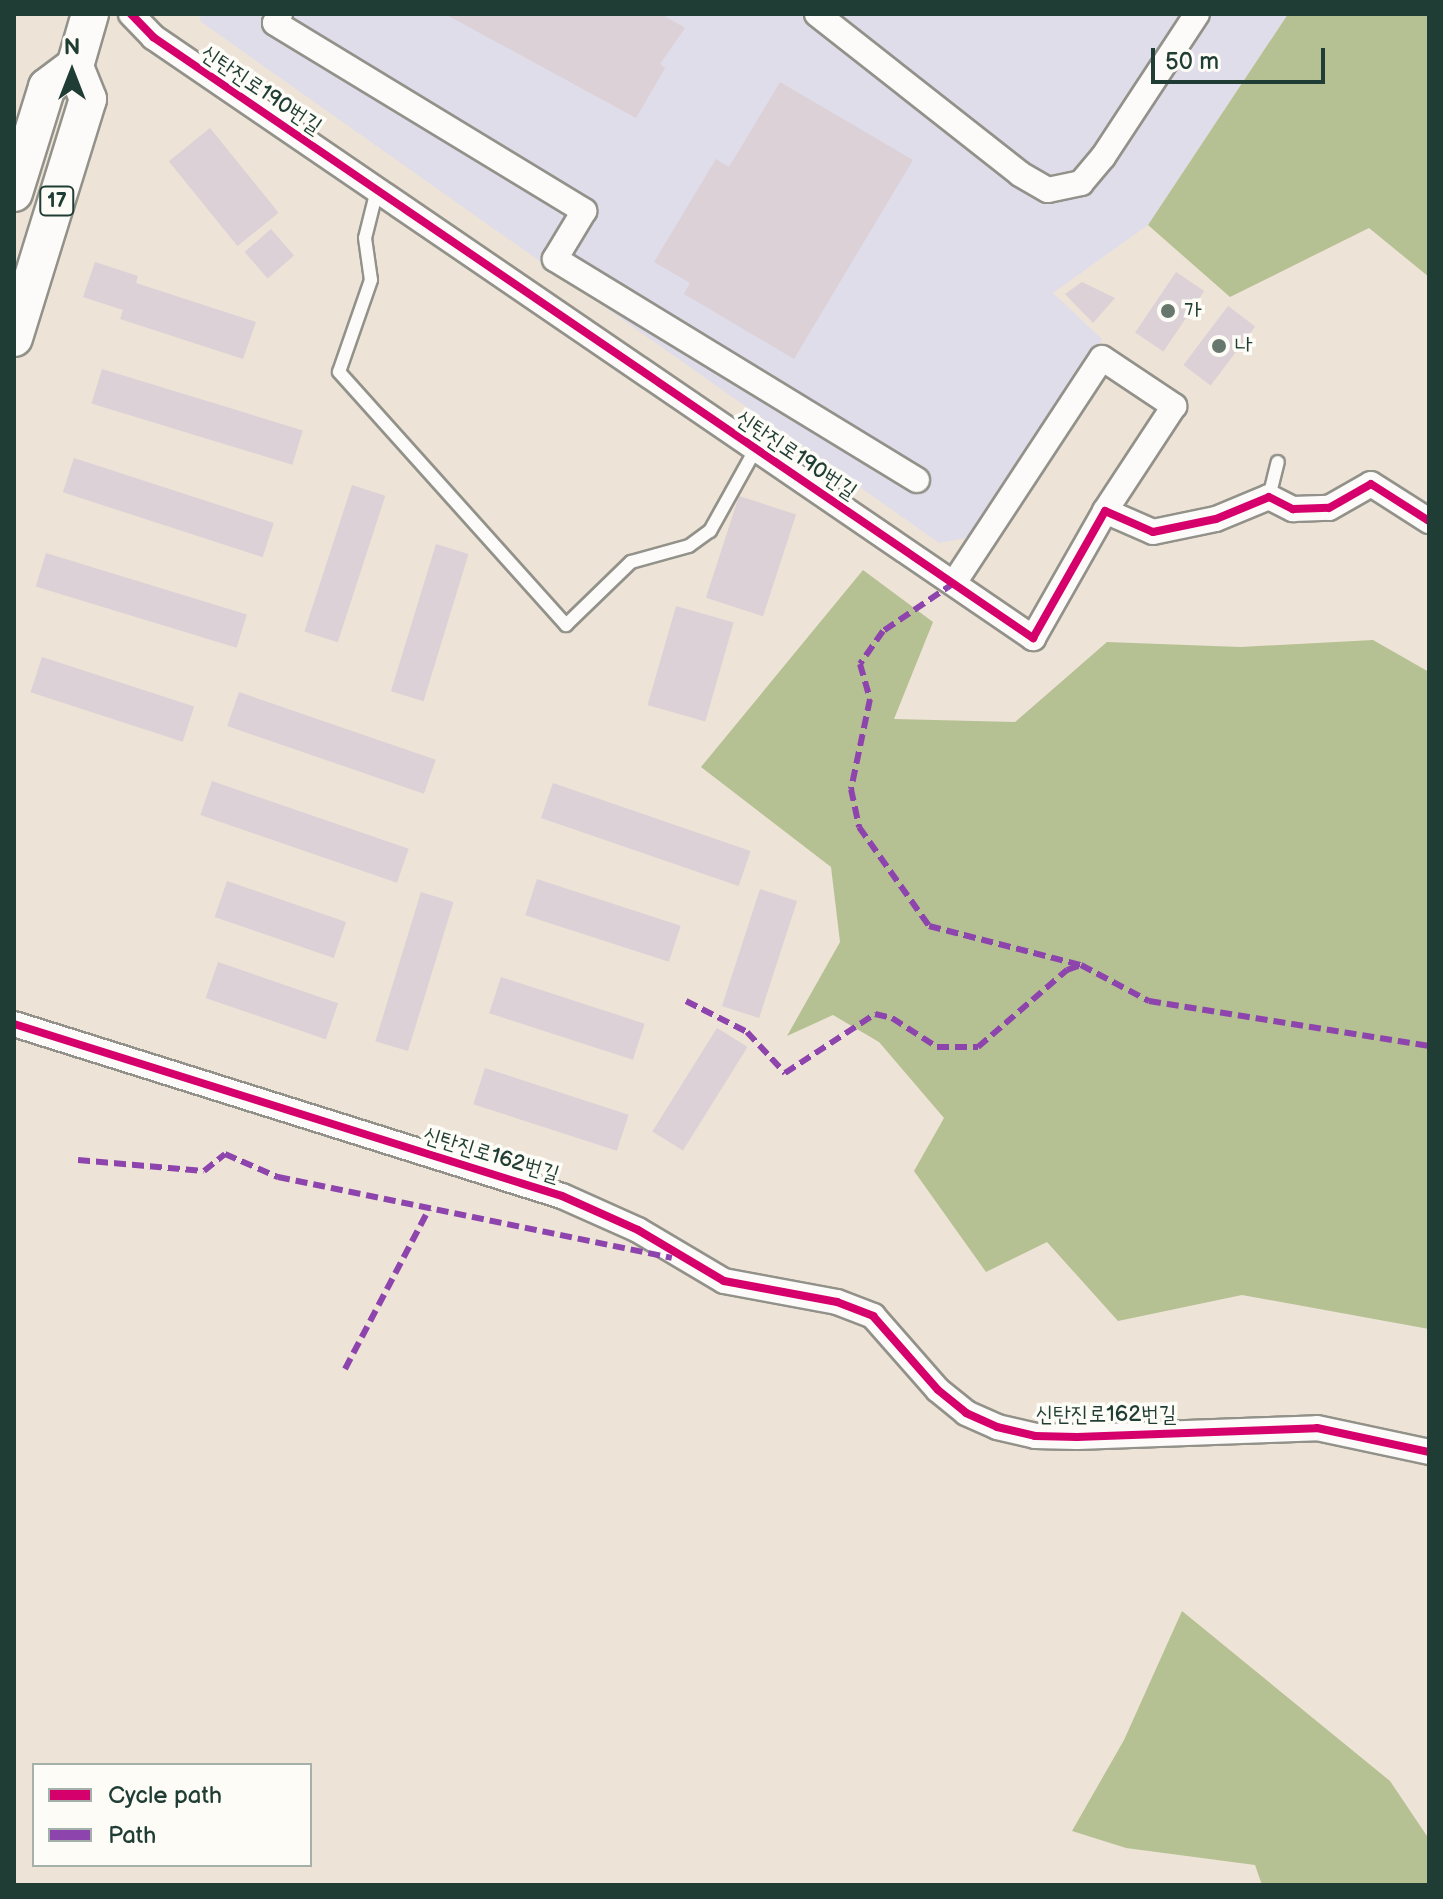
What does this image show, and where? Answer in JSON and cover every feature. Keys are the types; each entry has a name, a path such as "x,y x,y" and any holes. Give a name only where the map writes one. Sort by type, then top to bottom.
{"main road":[{"path":"75,66 90,14"},
{"name":"17","path":"14,193 47,87 75,66 88,99 14,338"}],"street":[{"name":"신탄진로190번길","path":"131,14 153,37 1033,638 1105,511"},
{"path":"280,14 275,23 584,211 555,259 917,480"},
{"path":"820,15 1020,174 1048,190 1081,183 1103,157 1197,14"},
{"path":"954,583 1102,358 1174,406 1105,511 1153,532 1216,519 1269,497 1293,509 1329,508 1371,484 1429,521"},
{"name":"신탄진로162번길","path":"14,1024 562,1196 638,1230 724,1281 837,1302 873,1316 938,1390 966,1413 997,1427 1035,1436 1077,1437 1317,1428 1429,1452"}],"lane":[{"path":"377,190 365,238 371,280 339,372 566,625 631,562 689,546 710,531 755,450"},
{"path":"1269,497 1278,462"}],"shaded area":[{"path":"199,14 1288,14 1148,225 1053,293 1102,339 978,536 939,543 201,22"}],"green space":[{"path":"1288,14 1429,14 1429,277 1369,228 1230,297 1148,225"},
{"path":"863,570 933,622 894,719 1015,722 1107,642 1240,647 1373,640 1429,672 1429,1329 1242,1295 1118,1321 1047,1242 986,1272 914,1171 944,1118 879,1042 833,1015 787,1036 840,942 831,867 701,767"},
{"path":"1182,1611 1390,1781 1429,1839 1429,1885 1262,1885 1255,1865 1126,1848 1072,1831 1124,1740"}],"building":[{"path":"445,14 661,14 685,28 660,64 665,68 636,118"},
{"path":"780,82 913,160 794,359 684,294 690,283 654,262 716,159 729,167"},
{"path":"210,128 279,213 237,246 169,161"},
{"path":"271,229 294,255 268,278 245,252"},
{"path":"95,262 138,276 136,283 256,322 243,359 120,319 123,310 83,297"},
{"name":"가","path":"1176,272 1204,291 1163,352 1135,333"},
{"path":"1082,282 1115,298 1093,323 1065,294"},
{"name":"나","path":"1228,306 1255,326 1211,386 1183,365"},
{"path":"102,369 303,430 292,465 91,403"},
{"path":"74,458 274,523 263,557 63,492"},
{"path":"352,485 385,496 338,642 304,631"},
{"path":"739,496 796,515 763,616 706,598"},
{"path":"436,544 469,554 423,701 391,691"},
{"path":"46,553 247,614 237,648 36,586"},
{"path":"676,606 734,623 705,722 648,705"},
{"path":"42,657 194,706 183,742 31,692"},
{"path":"239,692 436,760 424,794 227,726"},
{"path":"212,781 409,849 397,883 200,815"},
{"path":"553,783 751,851 739,886 541,818"},
{"path":"537,879 681,926 669,962 525,915"},
{"path":"227,881 346,922 334,958 215,917"},
{"path":"760,889 797,901 759,1018 722,1006"},
{"path":"421,892 454,902 408,1051 375,1041"},
{"path":"218,962 338,1003 326,1039 206,998"},
{"path":"501,977 645,1024 633,1060 489,1013"},
{"path":"717,1028 748,1047 683,1151 652,1131"},
{"path":"485,1068 629,1115 617,1151 473,1104"}],"marked path":[{"path":"954,583 883,631 860,664 870,699 851,789 859,827 929,926 1081,965 1149,1001 1429,1046"},
{"path":"686,1001 747,1032 785,1073 875,1014 892,1018 937,1047 978,1047 1067,970 1081,965"},
{"path":"78,1160 204,1171 225,1154 278,1177 672,1258"},
{"path":"345,1369 429,1209"}],"cycle path":[{"path":"131,14 153,37 1033,638 1105,511 1153,532 1216,519 1269,497 1293,509 1329,508 1371,484 1429,521"},
{"path":"14,1024 562,1196 638,1230 724,1281 837,1302 873,1316 938,1390 966,1413 997,1427 1035,1436 1077,1437 1317,1428 1429,1452"}],"place":[{"name":"가","path":"1168,311"},
{"name":"나","path":"1219,346"}]}
